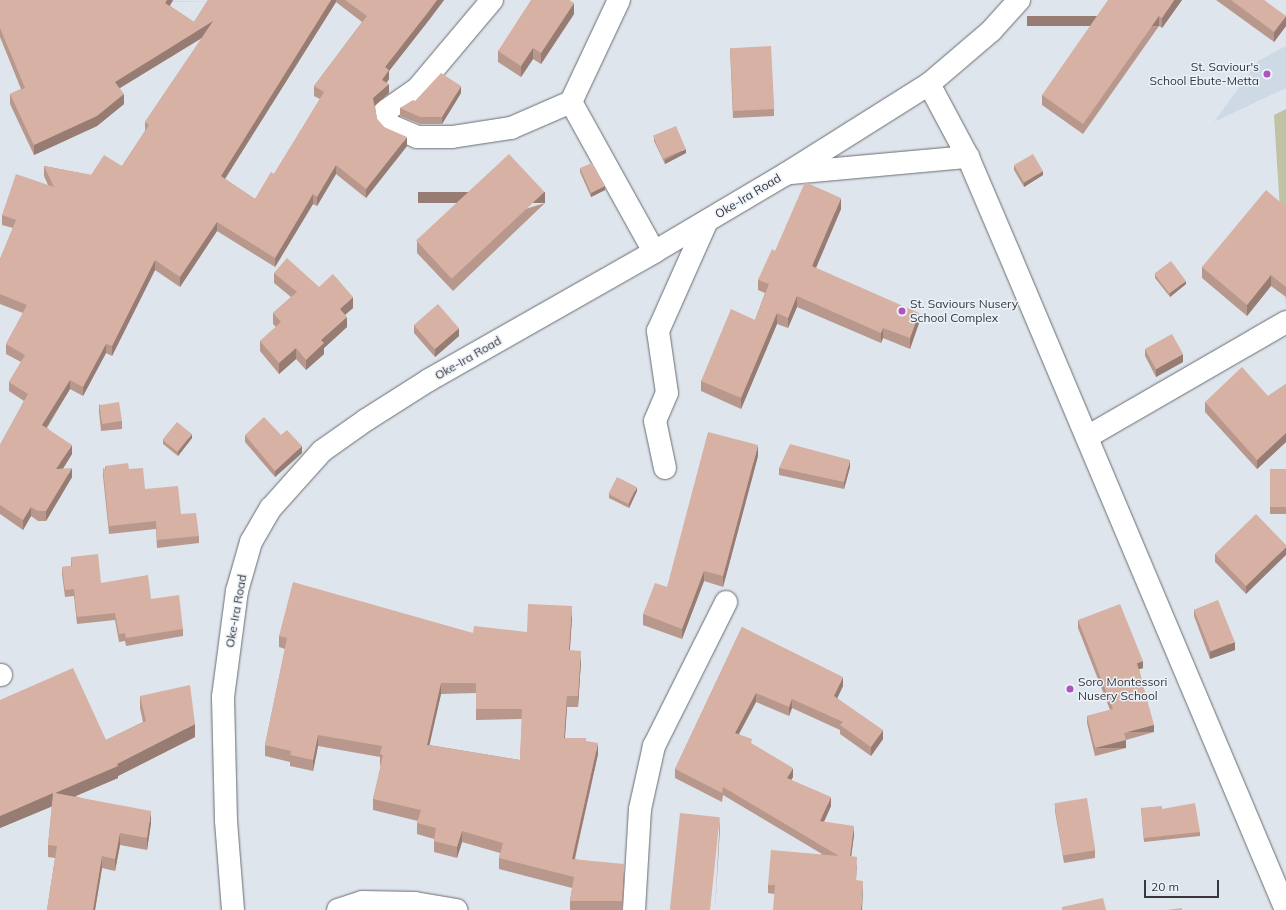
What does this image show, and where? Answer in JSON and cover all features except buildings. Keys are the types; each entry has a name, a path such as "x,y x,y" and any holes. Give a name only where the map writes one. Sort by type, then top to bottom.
{"street":[{"path":"492,0 417,90 385,112 389,126 417,137 452,137 511,128 571,102 619,0"},
{"name":"Oke-Ira Road","path":"233,910 226,821 223,697 237,591 251,542 271,508 322,451 366,420 429,380 654,252 786,174 929,84 991,31 1019,0"},
{"path":"929,84 968,157 1010,253 1281,906"},
{"path":"571,102 654,252"},
{"path":"786,174 968,157"},
{"path":"665,468 655,421 667,392 658,331 706,221"},
{"path":"1087,437 1286,322"},
{"path":"634,910 640,809 654,746 726,602"},
{"path":"338,910 362,902 415,903 456,910"}],"shaded area":[{"name":"St. Saviour's School Ebute-Metta","path":"1286,46 1286,88 1214,122 1258,61"}],"green space":[{"path":"1286,109 1286,305 1274,115"}],"place":[{"name":"St. Saviour's School Ebute-Metta","path":"1267,74"},
{"name":"St. Saviours Nusery School Complex","path":"902,311"},
{"name":"Soro Montessori Nusery School","path":"1070,689"}]}
